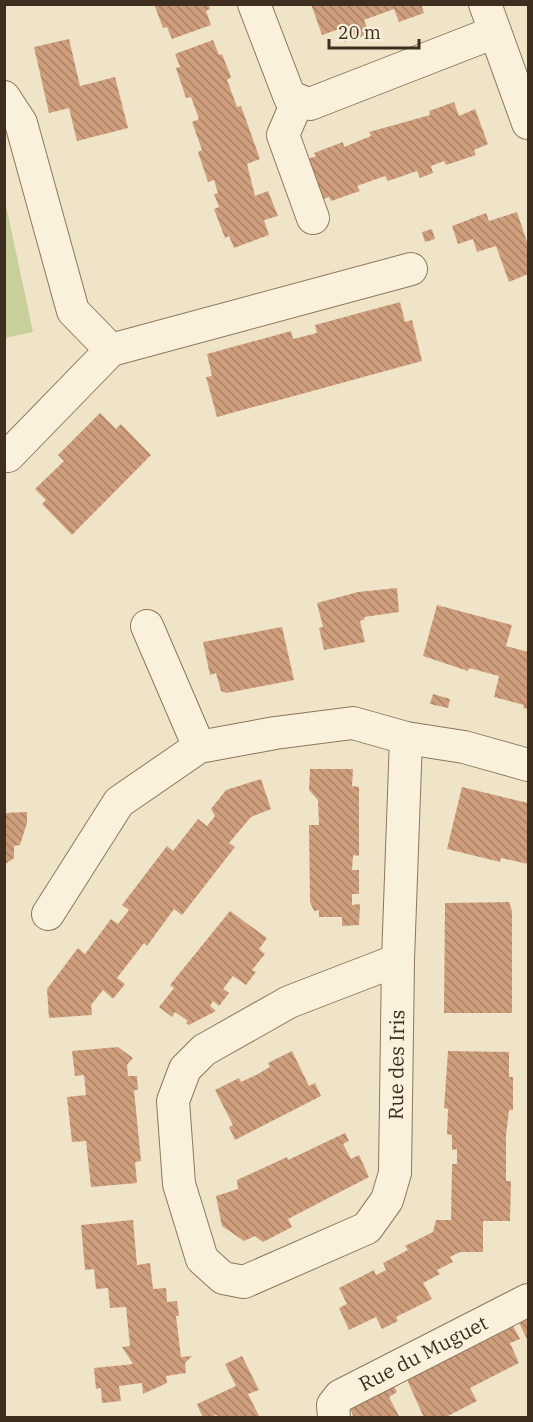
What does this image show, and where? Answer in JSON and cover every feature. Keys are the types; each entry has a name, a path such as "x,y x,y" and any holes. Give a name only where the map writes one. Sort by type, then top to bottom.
{"street":[{"path":"254,4 290,98 310,104 490,18 528,123"},
{"path":"298,100 283,135 314,218"},
{"path":"13,110 73,310 111,350"},
{"path":"8,456 111,350 411,269"},
{"path":"147,626 199,747"},
{"path":"48,914 119,802 199,747 275,733 353,723 406,738 464,747 528,765"},
{"name":"Rue des Iris","path":"398,960 289,1002 204,1050 184,1069 173,1101 179,1184 202,1259 223,1278 244,1282 366,1228 387,1200 395,1173 398,960 406,738"},
{"name":"Rue du Muguet","path":"334,1418 333,1405 340,1396 528,1299"}],"green space":[{"path":"4,196 33,332 5,338 4,338"}],"building":[{"path":"154,4 208,4 210,9 206,11 211,25 172,39 167,27 163,28"},
{"path":"311,4 421,4 424,13 399,22 394,9 364,20 369,34 344,42 339,29 322,35"},
{"path":"69,39 80,86 115,77 128,128 77,141 69,108 49,113 34,47"},
{"path":"213,40 219,55 222,54 231,77 227,80 237,107 241,106 260,159 247,164 255,196 268,191 278,216 264,220 269,235 234,248 229,236 225,238 214,209 219,207 214,194 218,193 214,180 208,182 198,152 202,150 192,122 199,119 191,97 186,98 176,68 180,67 175,54"},
{"path":"454,102 459,116 475,109 488,144 474,150 476,155 446,165 444,161 431,166 433,173 420,178 417,171 388,181 385,176 357,186 360,191 331,201 329,197 318,201 303,161 316,156 314,153 343,142 344,147 371,136 369,132 430,115 429,111"},
{"path":"517,212 528,245 528,274 509,282 496,246 477,252 473,239 458,244 452,226 486,213 489,221"},
{"path":"432,229 435,239 425,242 422,232"},
{"path":"400,302 405,322 412,320 422,361 217,417 206,377 212,376 207,354 291,331 293,339 317,333 315,325"},
{"path":"100,413 116,429 121,424 151,455 72,535 42,504 46,500 35,489 64,461 58,455"},
{"path":"397,588 399,612 364,617 365,619 360,621 365,642 324,650 319,628 323,627 317,603 358,592"},
{"path":"437,605 512,625 506,646 528,652 528,709 523,708 524,705 494,697 499,676 469,668 468,671 423,656"},
{"path":"282,627 294,680 227,693 221,691 216,673 210,675 203,642"},
{"path":"433,694 450,699 448,708 430,704"},
{"path":"310,769 353,769 352,786 359,787 359,856 353,855 352,870 359,870 359,894 352,894 352,905 360,904 359,925 342,926 342,917 319,917 319,910 314,911 310,902 309,825 319,825 318,800 309,790"},
{"path":"261,779 271,809 251,817 229,843 235,847 182,915 174,909 147,946 144,943 117,978 125,984 113,999 103,990 91,1005 92,1015 49,1018 47,989 78,948 85,954 111,919 118,924 129,910 122,905 167,846 173,851 198,819 207,826 215,816 211,809 226,790"},
{"path":"462,787 528,803 528,864 501,858 500,862 447,849"},
{"path":"27,812 27,823 20,845 14,846 14,858 4,865 4,813"},
{"path":"509,902 512,911 512,1013 444,1013 445,903"},
{"path":"230,911 267,938 259,949 265,954 252,970 256,972 246,985 233,976 223,989 229,993 219,1006 213,1001 210,1006 216,1011 189,1025 186,1023 188,1021 175,1012 172,1017 159,1007 174,988 170,985"},
{"path":"118,1047 133,1058 127,1065 128,1076 137,1076 138,1090 134,1090 141,1161 135,1162 137,1183 91,1187 86,1141 72,1142 67,1097 86,1095 84,1075 75,1076 72,1051"},
{"path":"292,1051 309,1086 315,1083 321,1096 235,1140 229,1127 233,1125 215,1090 239,1078 241,1082 256,1075 270,1067 268,1063"},
{"path":"448,1051 509,1052 509,1077 513,1077 513,1110 509,1110 506,1135 506,1181 511,1181 510,1221 483,1221 483,1252 460,1252 450,1257 453,1262 437,1270 440,1274 423,1283 432,1299 396,1317 398,1321 382,1329 376,1317 349,1330 339,1308 347,1304 339,1288 374,1270 376,1275 386,1270 383,1263 408,1250 405,1246 433,1232 436,1220 451,1220 452,1164 457,1164 457,1149 452,1150 452,1135 447,1134 448,1109 444,1108"},
{"path":"345,1133 349,1141 343,1144 351,1159 359,1155 369,1177 288,1219 292,1227 263,1242 255,1236 244,1241 222,1226 216,1196 238,1189 237,1180 287,1157 288,1160"},
{"path":"133,1220 137,1265 150,1263 153,1289 166,1288 167,1302 177,1301 179,1316 176,1316 181,1357 192,1356 185,1363 186,1373 166,1376 167,1383 143,1394 142,1383 119,1386 121,1401 102,1403 101,1388 96,1389 94,1368 133,1364 122,1347 130,1346 126,1307 110,1308 108,1288 96,1289 94,1269 85,1270 81,1225"},
{"path":"528,1313 528,1341 517,1319"},
{"path":"511,1322 520,1339 510,1343 519,1363 470,1388 477,1401 444,1418 424,1418 408,1382 410,1373"},
{"path":"242,1356 259,1390 248,1394 260,1418 218,1418 217,1415 203,1418 197,1404 236,1386 225,1364"},
{"path":"392,1382 397,1392 389,1397 400,1418 354,1418 348,1404"}]}
